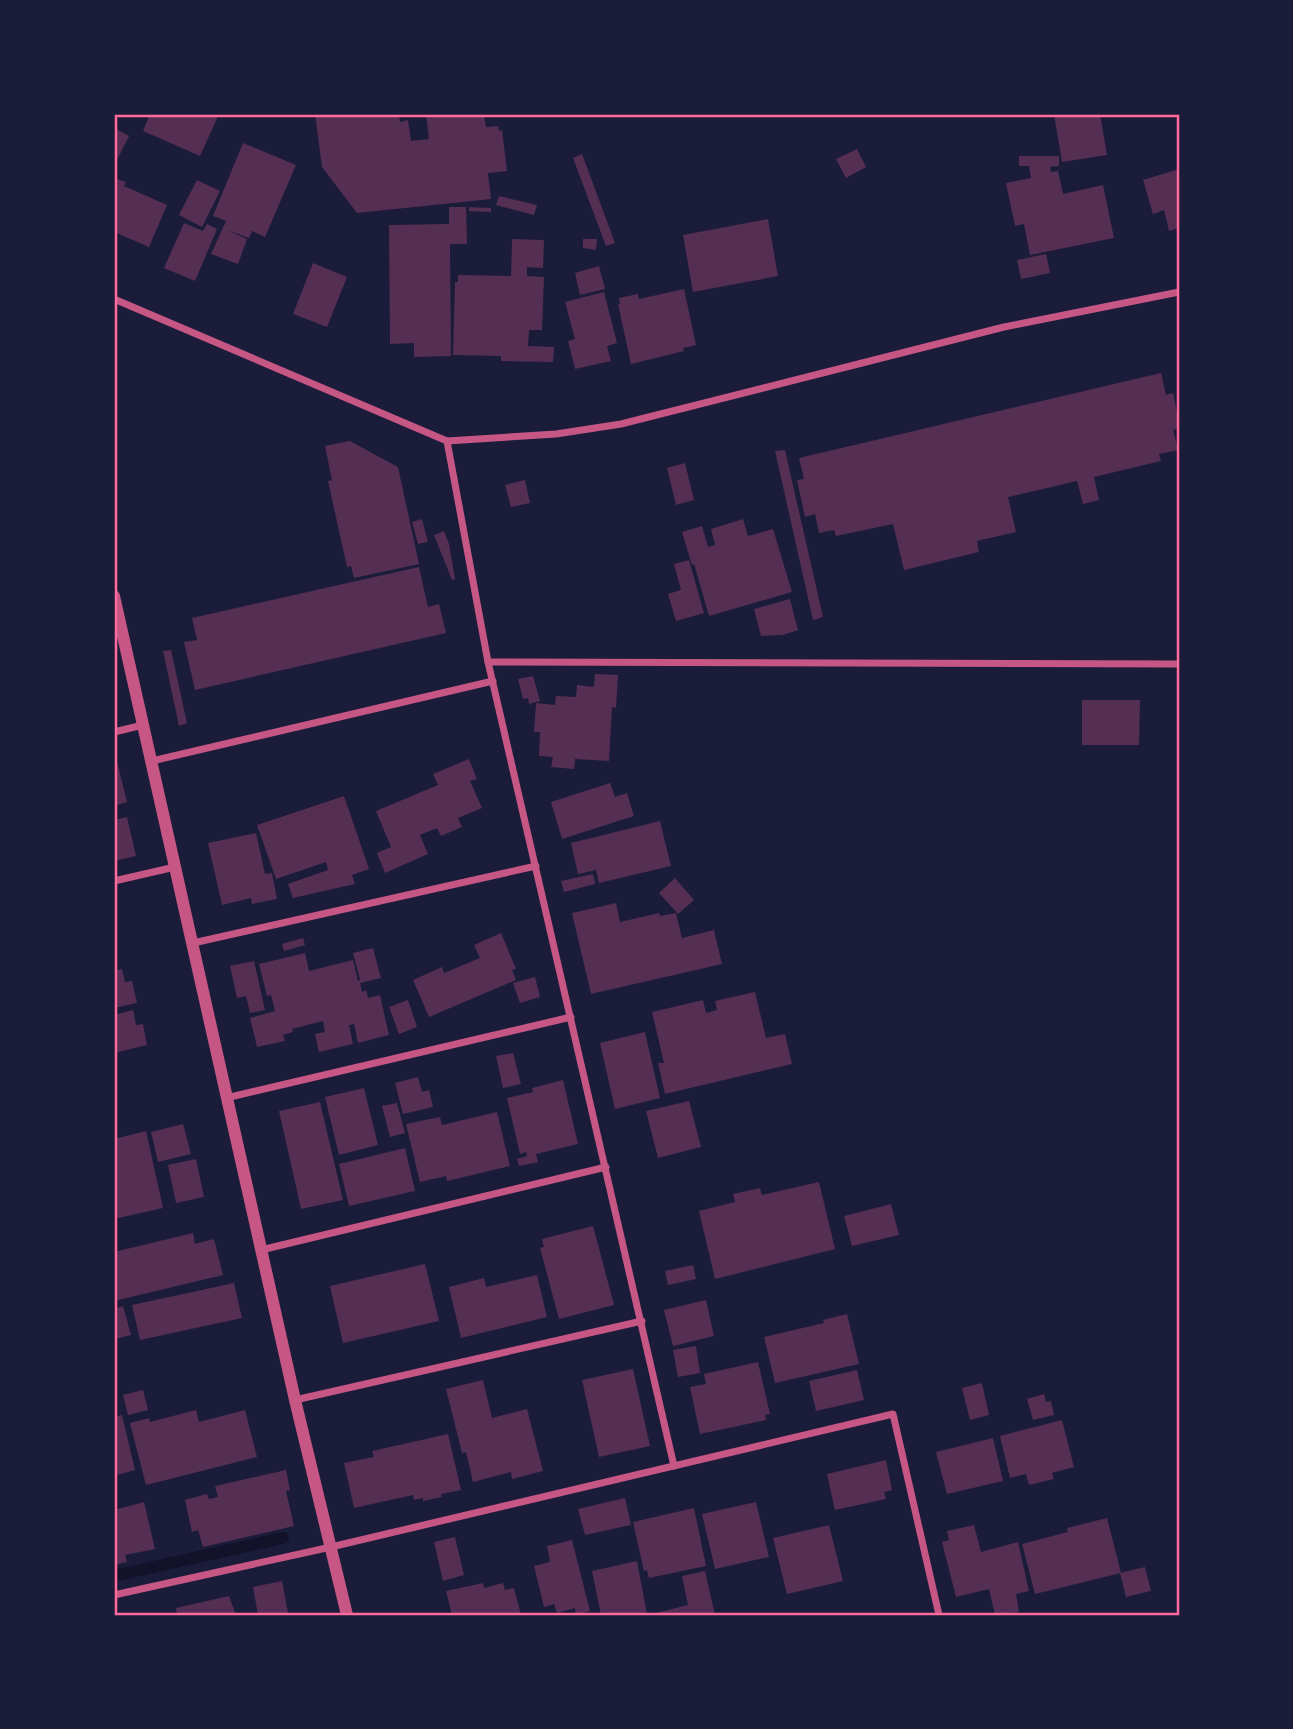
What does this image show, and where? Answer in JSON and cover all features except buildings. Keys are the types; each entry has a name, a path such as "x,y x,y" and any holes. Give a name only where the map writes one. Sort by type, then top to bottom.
{"street":[{"path":"114,299 447,441 556,434 621,424 1004,327 1179,292"},
{"path":"447,441 488,662 674,1466"},
{"path":"114,596 295,1400 347,1615"},
{"path":"488,662 1179,664"},
{"path":"152,761 493,681"},
{"path":"114,732 143,725"},
{"path":"193,943 536,866"},
{"path":"114,881 175,867"},
{"path":"226,1098 571,1017"},
{"path":"261,1250 606,1167"},
{"path":"295,1400 642,1321"},
{"path":"114,1595 893,1414 939,1615"}],"waterway":[{"path":"114,1576 283,1538"}]}
